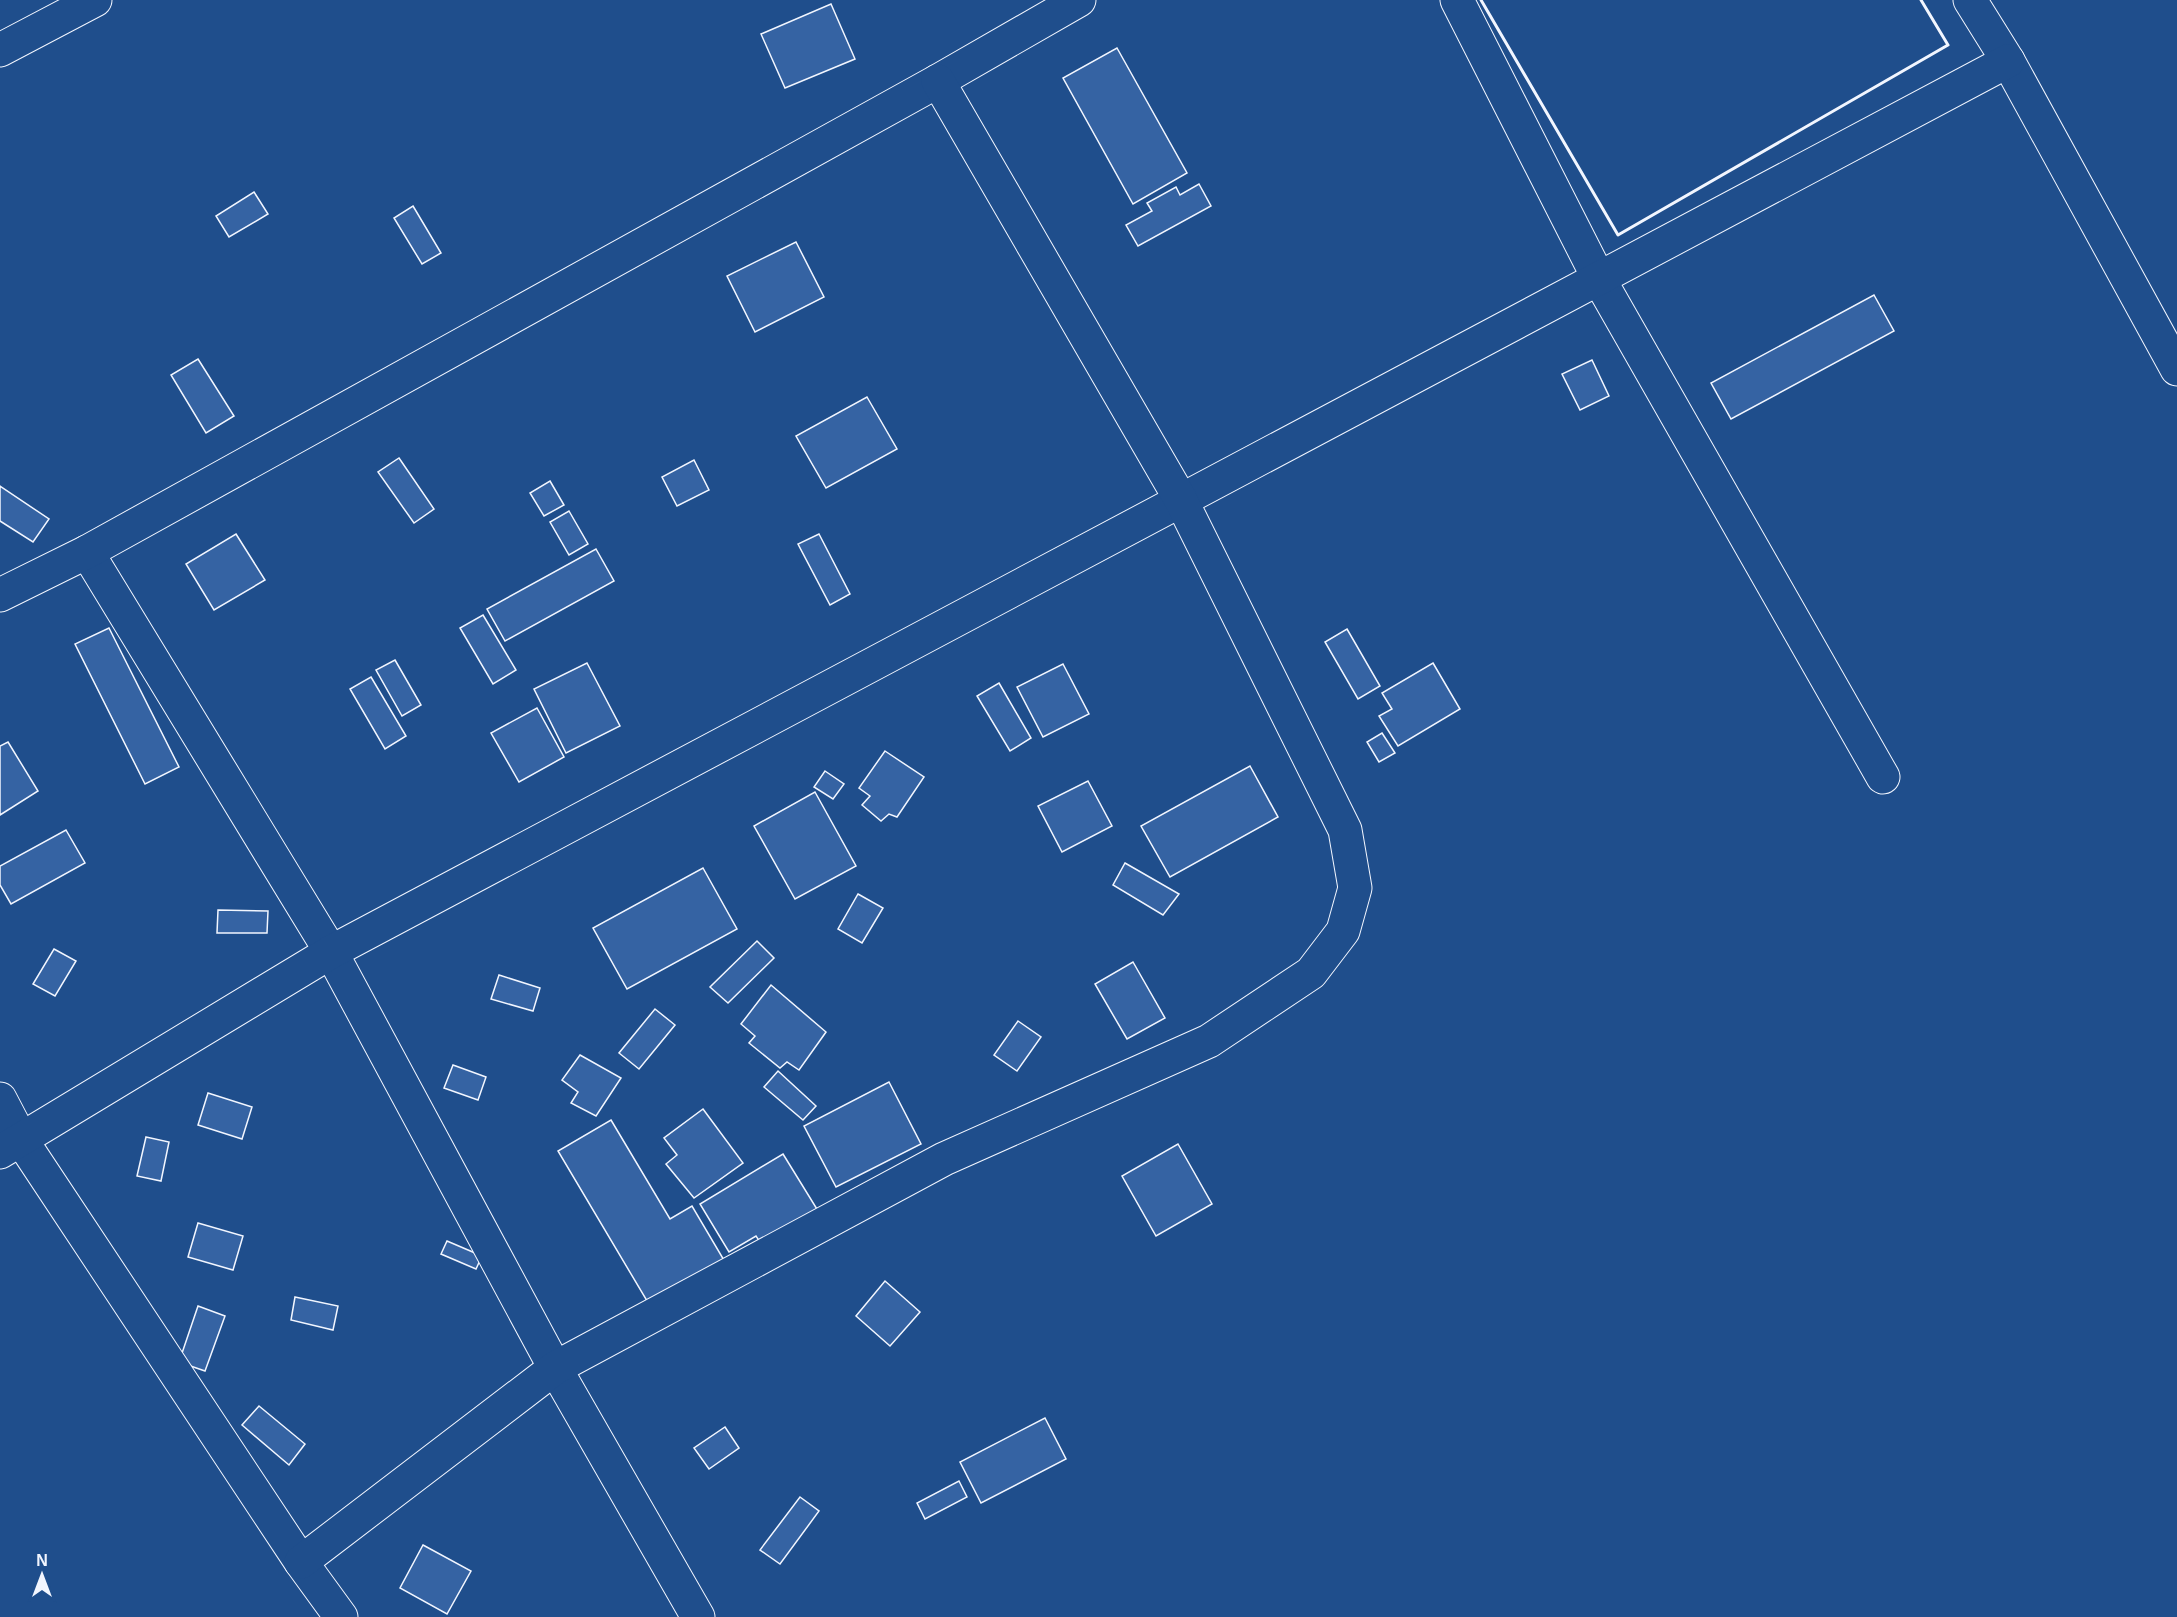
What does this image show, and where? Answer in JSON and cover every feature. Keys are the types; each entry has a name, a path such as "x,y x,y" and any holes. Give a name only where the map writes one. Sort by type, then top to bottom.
{"street":[{"path":"0,50 95,0"},
{"path":"0,595 87,552 938,81 1079,0"},
{"path":"1457,0 1599,279 1882,777"},
{"path":"1970,0 2008,61 2177,369"},
{"path":"11,1147 331,952 2008,61"},
{"path":"301,1562 555,1368 944,1160 1209,1041 1311,973 1343,931 1355,888 1345,830 1181,500 938,81"},
{"path":"87,552 331,952 555,1368 698,1617"},
{"path":"0,1099 11,1147 340,1617"}],"building":[{"path":"831,4 855,59 785,88 761,34"},
{"path":"1117,48 1187,173 1133,204 1063,78"},
{"path":"1199,184 1211,206 1138,246 1126,225 1152,211 1147,203 1176,187 1180,195"},
{"path":"254,192 268,214 229,237 216,216"},
{"path":"413,206 441,253 422,264 394,218"},
{"path":"796,242 824,297 755,332 727,276"},
{"path":"1874,295 1894,331 1731,419 1711,383"},
{"path":"198,359 234,416 206,433 171,375"},
{"path":"1592,360 1609,396 1580,410 1562,374"},
{"path":"867,397 897,449 826,488 796,436"},
{"path":"399,458 434,509 414,523 378,472"},
{"path":"694,460 709,490 677,506 662,477"},
{"path":"550,481 564,505 544,516 530,493"},
{"path":"0,486 49,519 33,542 0,521"},
{"path":"569,511 588,544 569,555 550,522"},
{"path":"236,534 265,580 214,610 186,564"},
{"path":"819,534 850,594 830,605 798,544"},
{"path":"596,549 614,581 505,641 487,609"},
{"path":"483,615 516,670 493,684 460,628"},
{"path":"109,628 179,767 145,784 75,644"},
{"path":"1347,629 1380,686 1358,699 1325,642"},
{"path":"395,660 421,705 402,716 376,670"},
{"path":"587,663 620,726 566,753 534,689"},
{"path":"1433,663 1460,709 1398,746 1379,716 1392,709 1382,693"},
{"path":"1063,664 1089,714 1043,737 1017,687"},
{"path":"371,677 406,736 385,749 350,689"},
{"path":"999,683 1031,738 1010,751 977,696"},
{"path":"537,708 564,757 519,782 491,733"},
{"path":"1382,733 1395,753 1379,762 1367,742"},
{"path":"8,742 38,791 0,815 0,746"},
{"path":"885,751 924,777 897,817 889,814 881,821 862,805 870,796 859,788"},
{"path":"1250,766 1278,817 1170,877 1141,826"},
{"path":"825,771 844,784 833,799 814,787"},
{"path":"1088,781 1112,826 1062,852 1038,806"},
{"path":"815,792 856,866 795,899 754,826"},
{"path":"66,830 85,863 11,904 0,885 0,866"},
{"path":"1125,863 1179,894 1163,915 1113,885"},
{"path":"703,868 737,929 627,989 593,928"},
{"path":"858,894 883,908 862,943 838,929"},
{"path":"218,910 268,911 267,933 217,933"},
{"path":"757,941 774,958 728,1003 710,987"},
{"path":"54,949 76,961 55,996 33,984"},
{"path":"1133,962 1165,1018 1127,1039 1095,984"},
{"path":"499,975 540,988 533,1011 491,999"},
{"path":"771,985 826,1032 799,1070 787,1062 780,1068 749,1043 755,1036 741,1024"},
{"path":"655,1009 675,1025 639,1069 619,1053"},
{"path":"1018,1021 1041,1037 1017,1071 994,1055"},
{"path":"580,1055 621,1078 596,1116 571,1103 578,1092 562,1080"},
{"path":"453,1065 486,1077 478,1100 444,1088"},
{"path":"778,1071 816,1106 803,1120 764,1087"},
{"path":"889,1082 921,1144 836,1187 804,1126"},
{"path":"208,1093 252,1107 242,1139 198,1125"},
{"path":"703,1109 743,1163 694,1198 666,1164 677,1155 664,1138"},
{"path":"611,1120 670,1219 692,1206 728,1267 653,1311 558,1151"},
{"path":"146,1137 169,1142 161,1181 137,1176"},
{"path":"1178,1144 1212,1204 1156,1236 1122,1176"},
{"path":"783,1154 820,1214 764,1248 756,1236 729,1252 700,1204"},
{"path":"198,1223 243,1236 233,1270 188,1257"},
{"path":"447,1241 482,1256 476,1269 441,1254"},
{"path":"885,1281 920,1312 890,1346 856,1316"},
{"path":"295,1297 338,1306 333,1330 291,1320"},
{"path":"198,1306 225,1316 205,1371 179,1362"},
{"path":"259,1406 305,1444 289,1465 242,1425"},
{"path":"1045,1418 1066,1459 981,1503 960,1462"},
{"path":"725,1427 739,1448 709,1469 694,1448"},
{"path":"959,1481 967,1497 925,1519 917,1503"},
{"path":"800,1497 819,1511 780,1564 760,1550"},
{"path":"423,1545 471,1571 447,1614 400,1588"}],"wall":[{"path":"1481,0 1618,235 1948,45 1921,0"}]}
